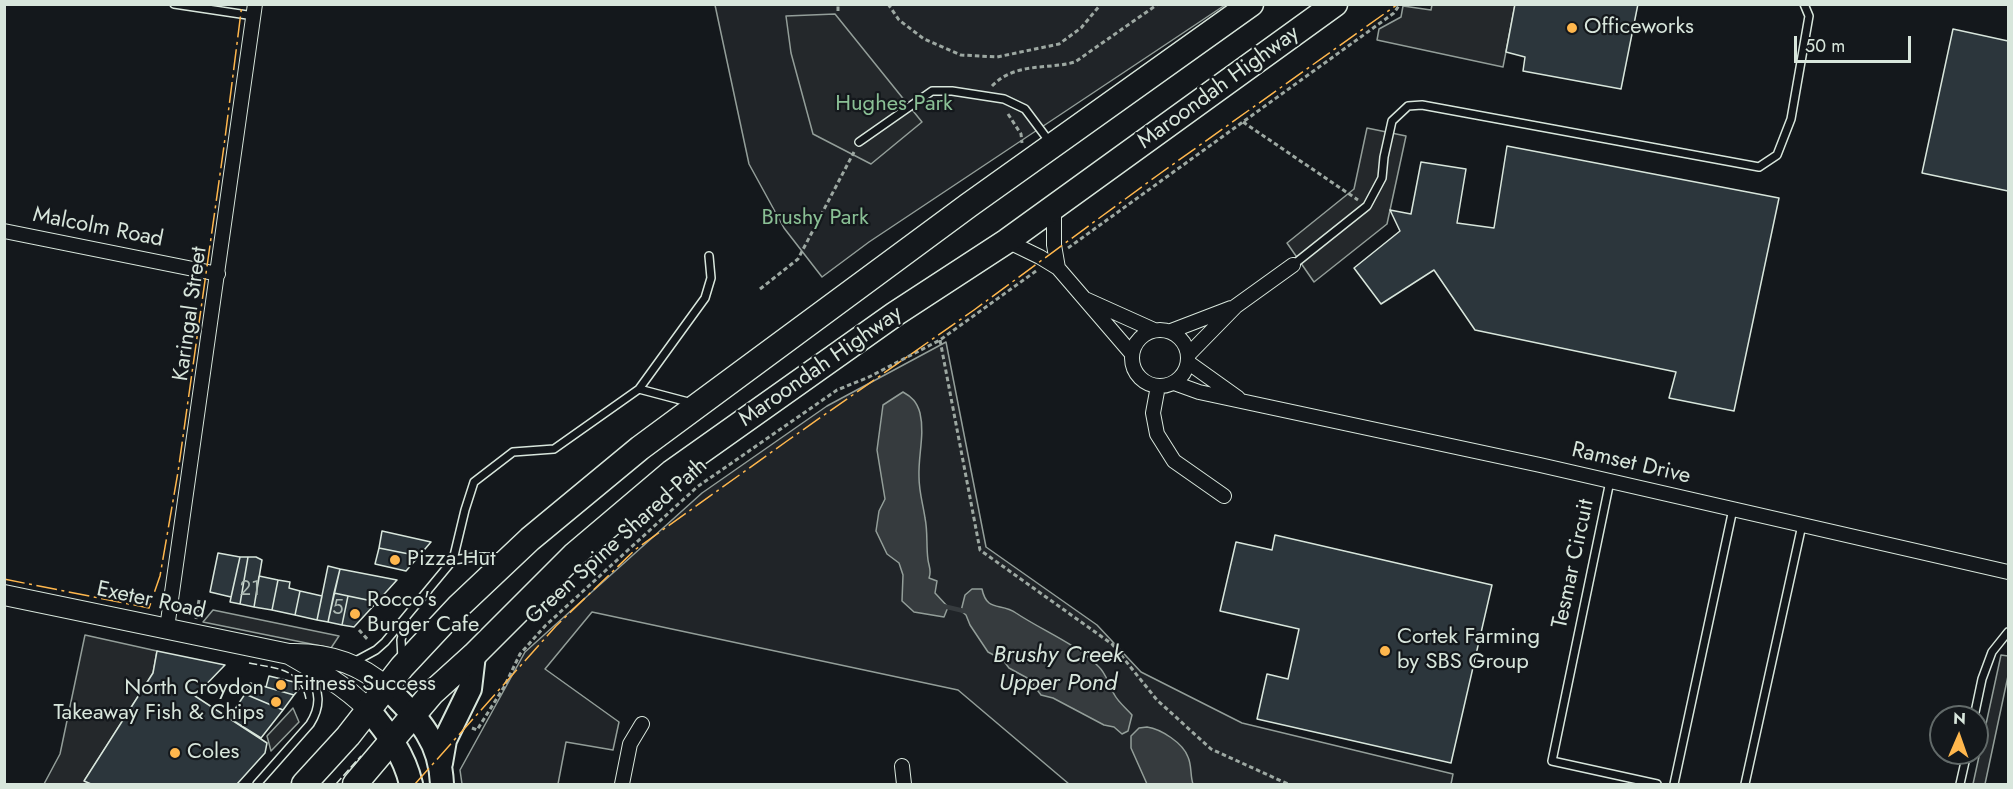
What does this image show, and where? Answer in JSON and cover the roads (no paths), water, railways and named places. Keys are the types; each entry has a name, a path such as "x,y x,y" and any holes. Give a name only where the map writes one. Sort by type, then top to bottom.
{"highway":[{"name":"Maroondah Highway","path":"304,784 348,736 402,668 459,606 530,538 640,448 1052,145 1251,4"},
{"name":"Maroondah Highway","path":"355,784 432,693 474,655 574,555 672,472 895,314 1007,241 1335,4"}],"main road":[{"name":"Exeter Road","path":"4,595 289,654 315,654 371,673 386,687"},
{"name":"Exeter Road","path":"289,654 353,694 368,709"},
{"path":"442,774 445,740 470,689 474,655"},
{"path":"386,687 414,715 432,739 442,774"},
{"path":"368,709 393,740 406,765 411,784"}],"street":[{"name":"Karingal Street","path":"167,628 254,10"},
{"path":"1054,206 1054,263"},
{"name":"Malcolm Road","path":"4,231 218,274"},
{"path":"1007,241 1054,263 1080,297 1132,354"},
{"path":"1154,330 1139,339 1132,354 1132,364 1141,379 1158,386 1174,382 1186,371 1189,358 1236,306 1293,265"},
{"path":"1080,297 1154,330 1171,331 1236,306"},
{"path":"1171,331 1183,340 1189,358"},
{"name":"Ramset Drive","path":"1189,358 1243,402"},
{"name":"Ramset Drive","path":"1174,382 1199,392 1610,481 2008,572"},
{"path":"1158,386 1153,413 1157,434 1174,461 1224,495"},
{"path":"622,784 630,744 642,724"},
{"path":"902,766 904,784"}],"lane":[{"path":"174,4 254,10"},
{"path":"1293,265 1367,206 1382,178 1383,157 1392,121 1408,106 1422,105 1759,167 1777,155 1791,119 1809,16 1804,4"},
{"path":"859,142 932,91 952,90 1004,99 1025,109 1052,145"},
{"path":"350,664 376,650 453,560 474,482 513,452 554,449 639,389 705,298 711,278 709,256"},
{"path":"639,389 700,405"},
{"name":"Tesmar Circuit","path":"1610,481 1552,761 1657,784"},
{"path":"1674,784 1733,509"},
{"path":"1745,784 1802,525"},
{"path":"453,560 475,557 510,557"},
{"path":"402,668 401,640 407,616"},
{"path":"1977,705 1982,679 1992,652 2008,632"},
{"path":"257,784 310,724 316,714 319,706 316,686 307,665"},
{"path":"1960,784 1964,765"}],"water":[{"name":"Brushy Creek Upper Pond","path":"903,392 914,400 920,413 922,429 919,482 926,528 929,578 937,581 935,593 948,607 944,617 914,612 902,601 903,575 899,563 887,554 876,531 879,511 885,499 877,450 883,405"},
{"name":"Brushy Creek Upper Pond","path":"972,589 982,589 987,601 991,604 1016,613 1069,644 1098,666 1116,697 1132,715 1128,731 1122,734 1114,727 1104,725 1053,698 1041,695 1029,679 1009,668 1003,660 988,652 966,615 961,611 965,595"},
{"name":"Brushy Creek Upper Pond","path":"1147,727 1177,742 1189,760 1193,784 1147,784 1131,748 1131,736 1139,728"}],"waterway":[{"path":"943,606 964,611"}],"place":[{"name":"Officeworks","path":"1572,28"},
{"name":"Pizza Hut","path":"395,560"},
{"name":"Rocco's Burger Cafe","path":"355,614"},
{"name":"Cortek Farming by SBS Group","path":"1385,651"},
{"name":"Fitness Success","path":"281,685"},
{"name":"North Croydon Takeaway Fish & Chips","path":"276,702"},
{"name":"Coles","path":"175,753"}],"park label":[{"name":"Hughes Park","path":"894,105"},
{"name":"Brushy Park","path":"815,219"}]}
